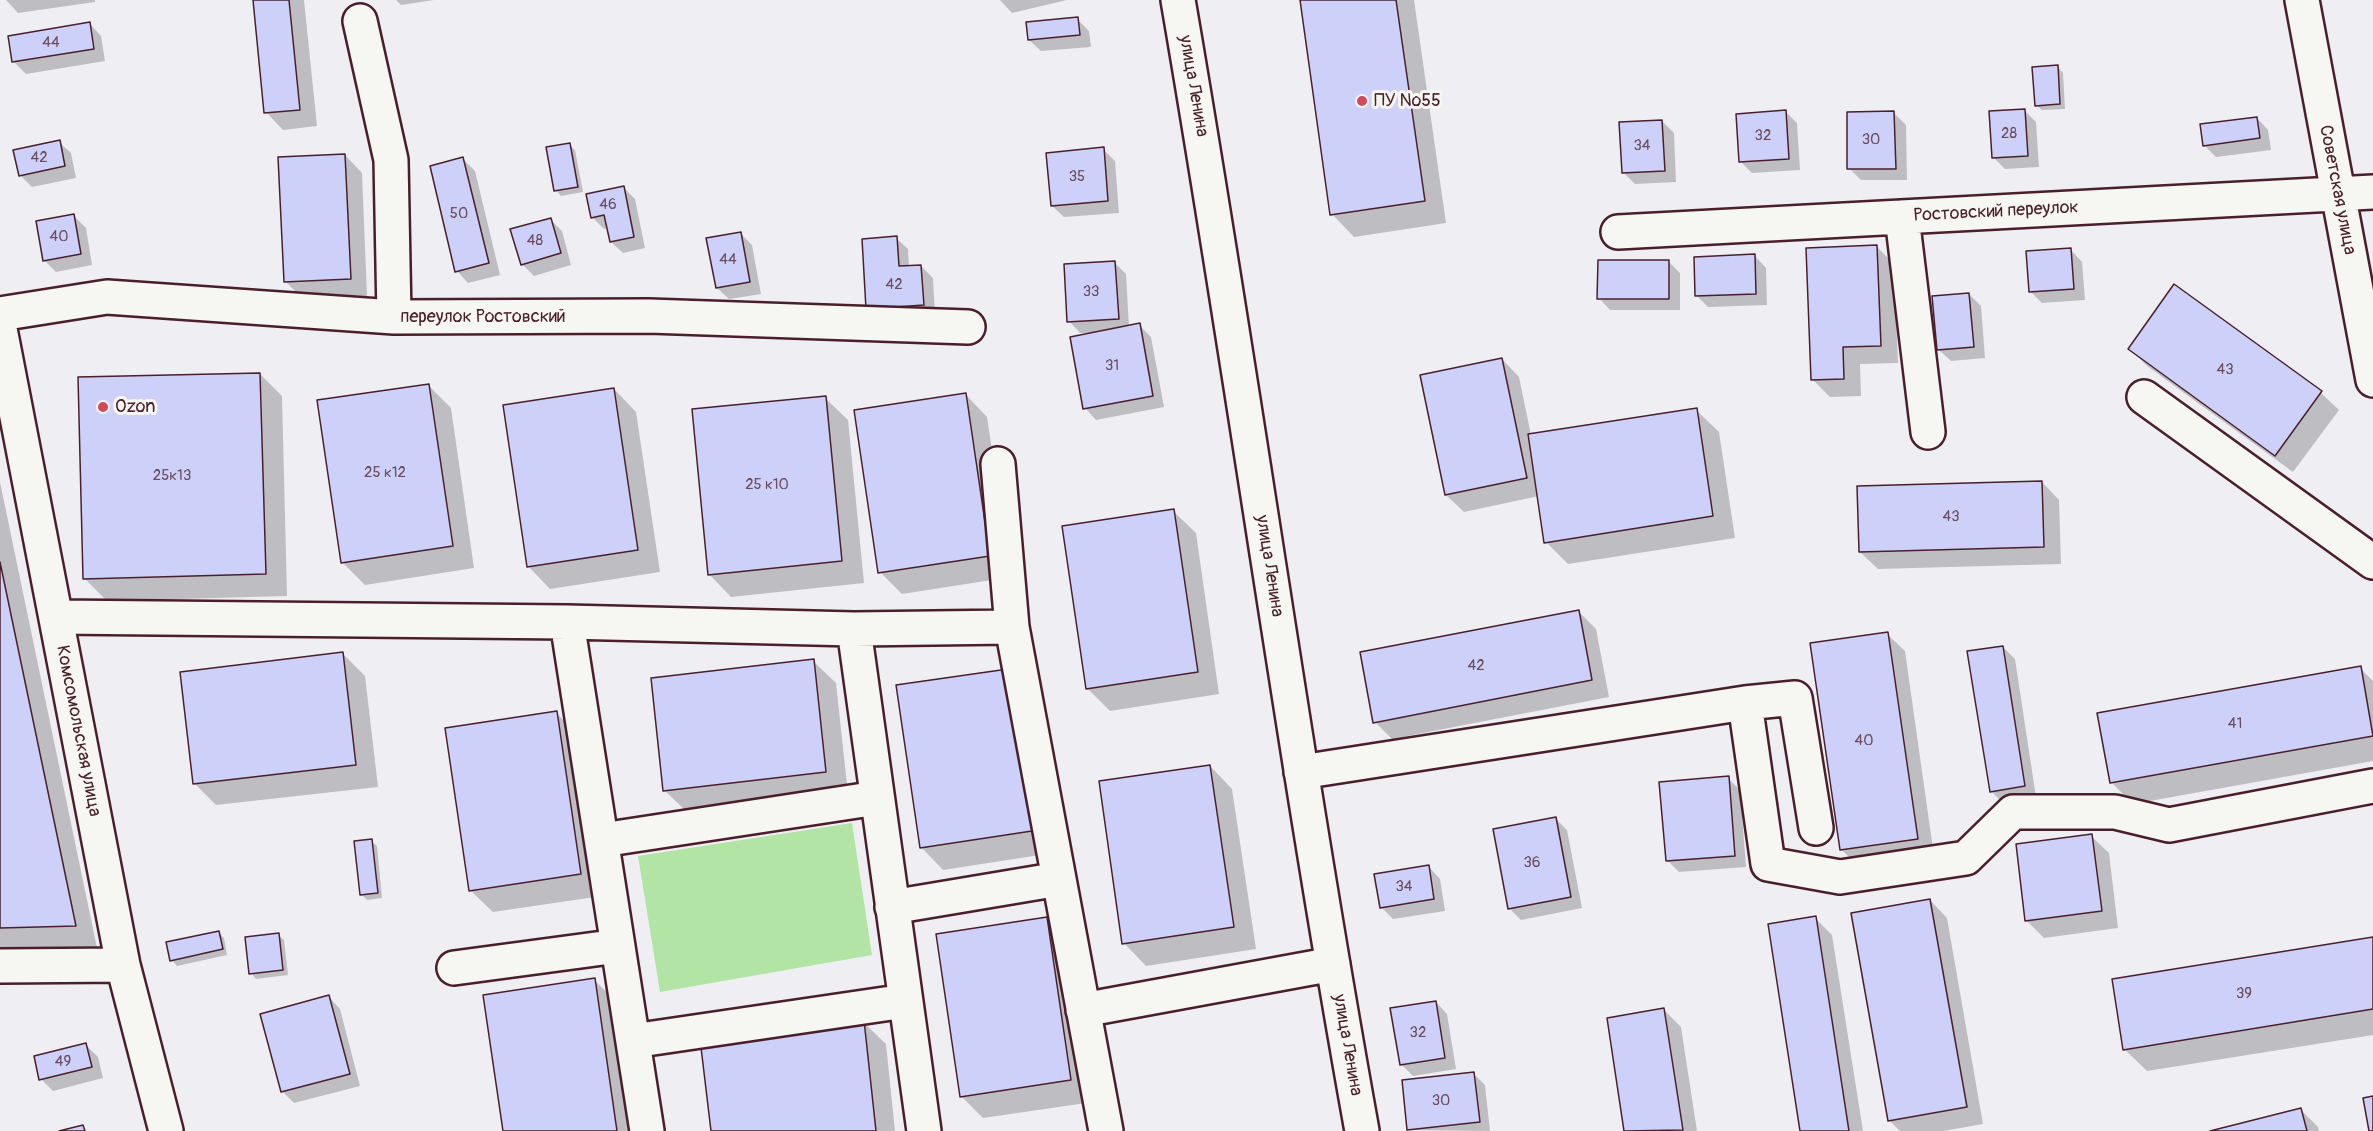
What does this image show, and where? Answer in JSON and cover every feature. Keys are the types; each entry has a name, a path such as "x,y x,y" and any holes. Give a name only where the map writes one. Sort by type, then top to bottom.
{"street":[{"name":"улица Ленина","path":"1178,0 1215,217 1301,772 1362,1131"},
{"name":"Советская улица","path":"2302,0 2373,380"},
{"path":"360,21 391,160 394,317"},
{"name":"Ростовский переулок","path":"1618,232 2373,192"},
{"path":"1902,217 1928,432"},
{"name":"переулок Ростовский","path":"0,314 107,297 394,317 649,316 968,327"},
{"name":"Комсомольская улица","path":"0,329 123,965 165,1131"},
{"path":"2144,397 2373,562"},
{"path":"998,464 1012,627 1106,1131"},
{"path":"56,617 567,622 854,629 1012,627"},
{"path":"567,622 647,1131"},
{"path":"854,629 924,1131"},
{"path":"1301,772 1745,703 1795,698 1816,828"},
{"path":"1745,703 1768,864 1840,877 1966,858 2013,812 2115,812 2169,825 2373,786"},
{"path":"602,840 877,798"},
{"path":"892,907 1059,879"},
{"path":"454,968 618,946"},
{"path":"1083,1010 1333,964"},
{"path":"0,966 123,965"},
{"path":"633,1041 905,1001"}],"green space":[{"path":"852,823 872,955 660,992 638,856"}],"building":[{"path":"253,0 289,0 300,110 264,113"},
{"name":"ПУ №55","path":"1300,0 1396,0 1425,201 1330,215"},
{"path":"1078,17 1080,35 1028,40 1026,22"},
{"path":"90,22 94,49 12,62 8,36"},
{"path":"2058,65 2060,104 2035,106 2032,67"},
{"path":"2025,109 2028,156 1992,158 1989,111"},
{"path":"1786,110 1789,159 1739,162 1736,114"},
{"path":"1894,111 1896,169 1847,169 1847,112"},
{"path":"2257,117 2260,138 2203,146 2200,124"},
{"path":"1662,120 1665,171 1622,173 1619,122"},
{"path":"60,140 65,166 19,176 13,150"},
{"path":"570,143 578,187 554,191 546,147"},
{"path":"1104,147 1108,201 1051,206 1046,153"},
{"path":"345,154 351,279 284,282 278,157"},
{"path":"463,157 489,263 455,272 430,166"},
{"path":"624,186 634,237 610,242 604,215 591,218 586,194"},
{"path":"74,214 81,254 43,261 36,221"},
{"path":"551,218 561,253 521,265 510,229"},
{"path":"741,232 750,282 716,288 706,238"},
{"path":"897,236 899,266 921,265 924,305 866,309 862,239"},
{"path":"1877,245 1881,346 1843,347 1844,379 1811,380 1806,248"},
{"path":"2071,248 2074,289 2029,292 2026,251"},
{"path":"1755,254 1756,294 1695,296 1694,257"},
{"path":"1598,260 1669,260 1669,299 1597,299"},
{"path":"1115,261 1119,319 1067,322 1064,264"},
{"path":"2174,284 2322,391 2275,456 2128,349"},
{"path":"1969,293 1974,347 1937,350 1932,296"},
{"path":"1140,323 1153,396 1083,409 1070,337"},
{"path":"1502,358 1527,478 1445,495 1420,375"},
{"path":"260,373 266,574 83,579 78,377"},
{"path":"429,384 453,546 341,563 317,400"},
{"path":"614,388 638,550 527,567 503,405"},
{"path":"966,393 990,556 878,573 854,410"},
{"path":"826,396 842,561 708,575 692,409"},
{"path":"1697,408 1713,516 1544,543 1528,434"},
{"path":"2042,481 2044,547 1859,552 1857,486"},
{"path":"1174,509 1198,672 1086,689 1062,526"},
{"path":"0,562 76,926 0,928"},
{"path":"1579,610 1592,680 1373,723 1360,652"},
{"path":"1888,632 1918,839 1840,850 1810,643"},
{"path":"2003,646 2025,786 1990,792 1967,651"},
{"path":"343,652 356,765 193,784 180,672"},
{"path":"814,659 826,772 663,791 651,678"},
{"path":"2361,666 2373,736 2110,783 2097,713"},
{"path":"1008,669 1032,831 920,848 896,685"},
{"path":"557,711 581,874 469,891 445,728"},
{"path":"1210,765 1234,927 1122,944 1099,781"},
{"path":"1729,776 1735,856 1666,861 1659,782"},
{"path":"1556,817 1571,897 1508,909 1493,829"},
{"path":"2092,834 2102,911 2025,921 2016,844"},
{"path":"372,839 378,893 360,895 354,841"},
{"path":"1429,865 1434,899 1380,908 1374,874"},
{"path":"1930,899 1967,1107 1888,1121 1851,913"},
{"path":"1816,916 1849,1131 1800,1131 1768,924"},
{"path":"1047,917 1071,1080 960,1097 936,934"},
{"path":"219,931 223,949 170,961 166,942"},
{"path":"279,933 283,970 249,974 245,937"},
{"path":"2373,937 2373,1009 2123,1050 2112,979"},
{"path":"595,978 617,1131 503,1131 483,995"},
{"path":"329,995 350,1074 281,1092 260,1014"},
{"path":"1436,1001 1445,1058 1400,1065 1390,1008"},
{"path":"1664,1008 1683,1130 1624,1131 1607,1018"},
{"path":"864,1020 876,1131 711,1131 700,1039"},
{"path":"86,1043 92,1067 39,1080 34,1056"},
{"path":"1474,1072 1480,1122 1407,1130 1402,1080"},
{"path":"2373,1096 2373,1131 2369,1131 2363,1098"},
{"path":"2301,1108 2307,1131 2210,1131"},
{"path":"83,1125 85,1131 59,1131"}],"place":[{"name":"ПУ №55","path":"1362,101"},
{"name":"Ozon","path":"103,407"}]}
